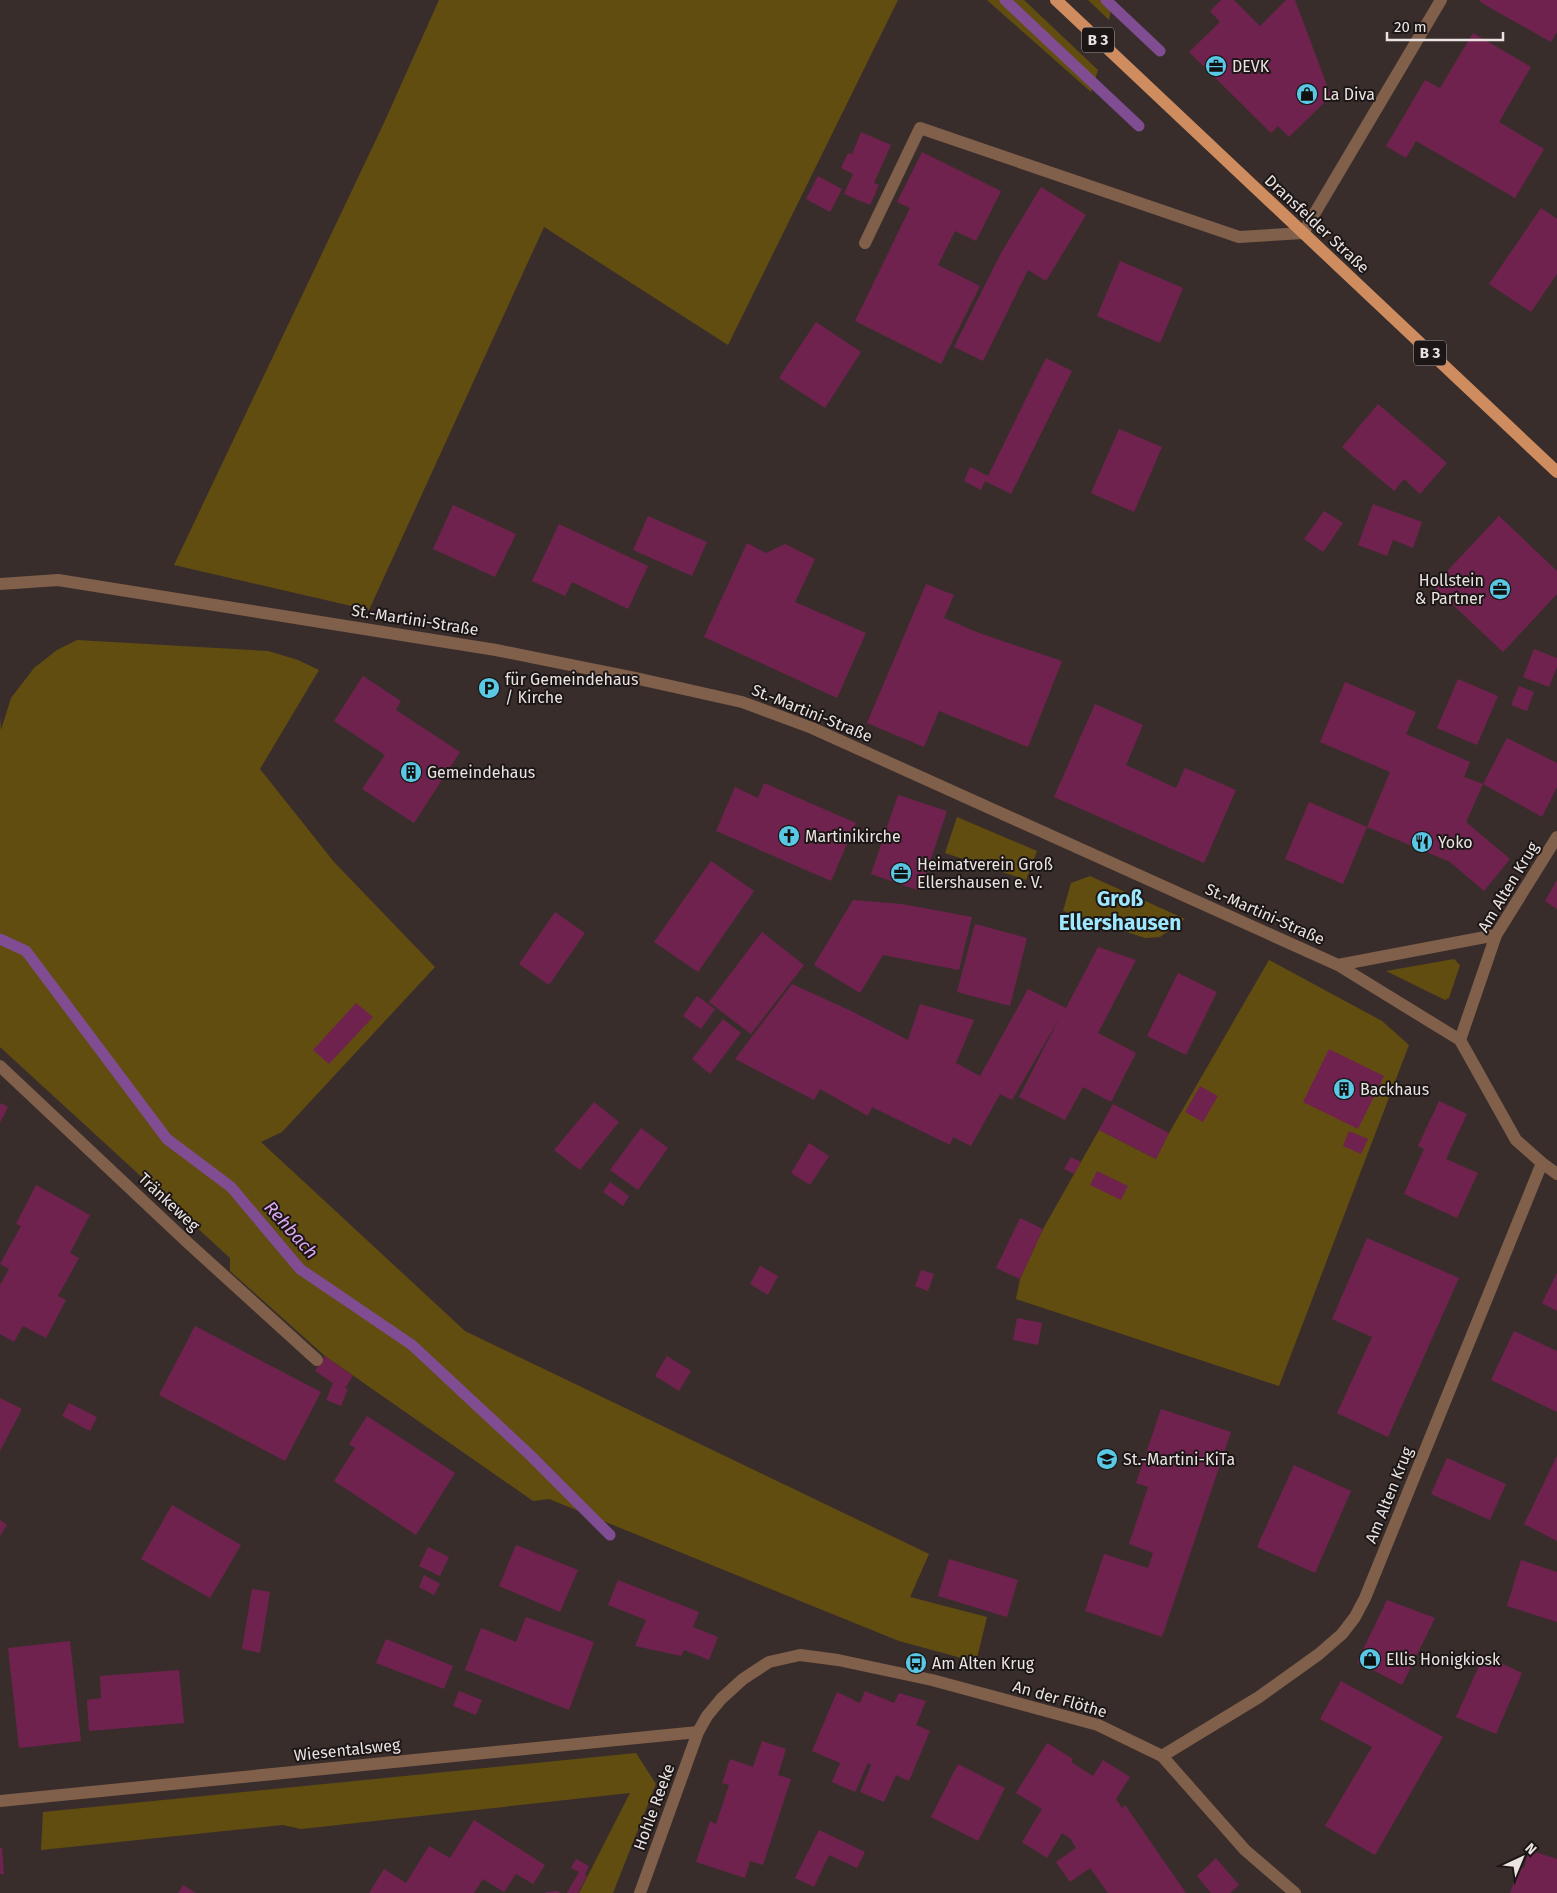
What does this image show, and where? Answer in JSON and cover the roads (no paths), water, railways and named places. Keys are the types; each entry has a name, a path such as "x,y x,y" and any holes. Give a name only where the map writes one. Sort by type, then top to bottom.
{"main road":[{"name":"Dransfelder Straße","path":"1056,0 1557,472"}],"street":[{"path":"865,243 920,128 1239,238 1303,233 1441,0"},
{"name":"St.-Martini-Straße","path":"0,584 58,580 457,643 635,678 742,702 773,712 1338,965 1460,1040 1516,1140 1557,1174"},
{"name":"Am Alten Krug","path":"1460,1040 1496,935 1557,837"},
{"path":"1338,965 1496,935"},
{"name":"Tränkeweg","path":"0,1066 187,1242 317,1360"},
{"name":"Am Alten Krug","path":"1162,1756 1259,1697 1319,1654 1342,1634 1355,1618 1365,1598 1542,1163"},
{"name":"An der Flöthe","path":"698,1732 711,1710 743,1679 769,1662 800,1655 838,1660 932,1680 1098,1725 1162,1756 1245,1850 1295,1893"},
{"name":"Wiesentalsweg","path":"0,1801 698,1732"},
{"name":"Hohle Reeke","path":"640,1893 698,1732"}],"waterway":[{"path":"1005,0 1139,126"},
{"path":"1106,0 1160,51"},
{"name":"Rehbach","path":"0,939 26,951 167,1139 231,1187 300,1269 412,1345 530,1455 610,1535"}],"place":[{"name":"DEVK","path":"1216,66"},
{"name":"La Diva","path":"1307,94"},
{"name":"Hollstein & Partner","path":"1500,589"},
{"name":"für Gemeindehaus / Kirche","path":"489,688"},
{"name":"Gemeindehaus","path":"411,772"},
{"name":"Martinikirche","path":"789,836"},
{"name":"Yoko","path":"1422,842"},
{"name":"Heimatverein Groß Ellershausen e. V.","path":"901,873"},
{"name":"Backhaus","path":"1344,1089"},
{"name":"St.-Martini-KiTa","path":"1107,1459"},
{"name":"Ellis Honigkiosk","path":"1370,1659"},
{"name":"Am Alten Krug","path":"916,1663"}],"district":[{"name":"Groß Ellershausen","path":"1120,911"}]}
